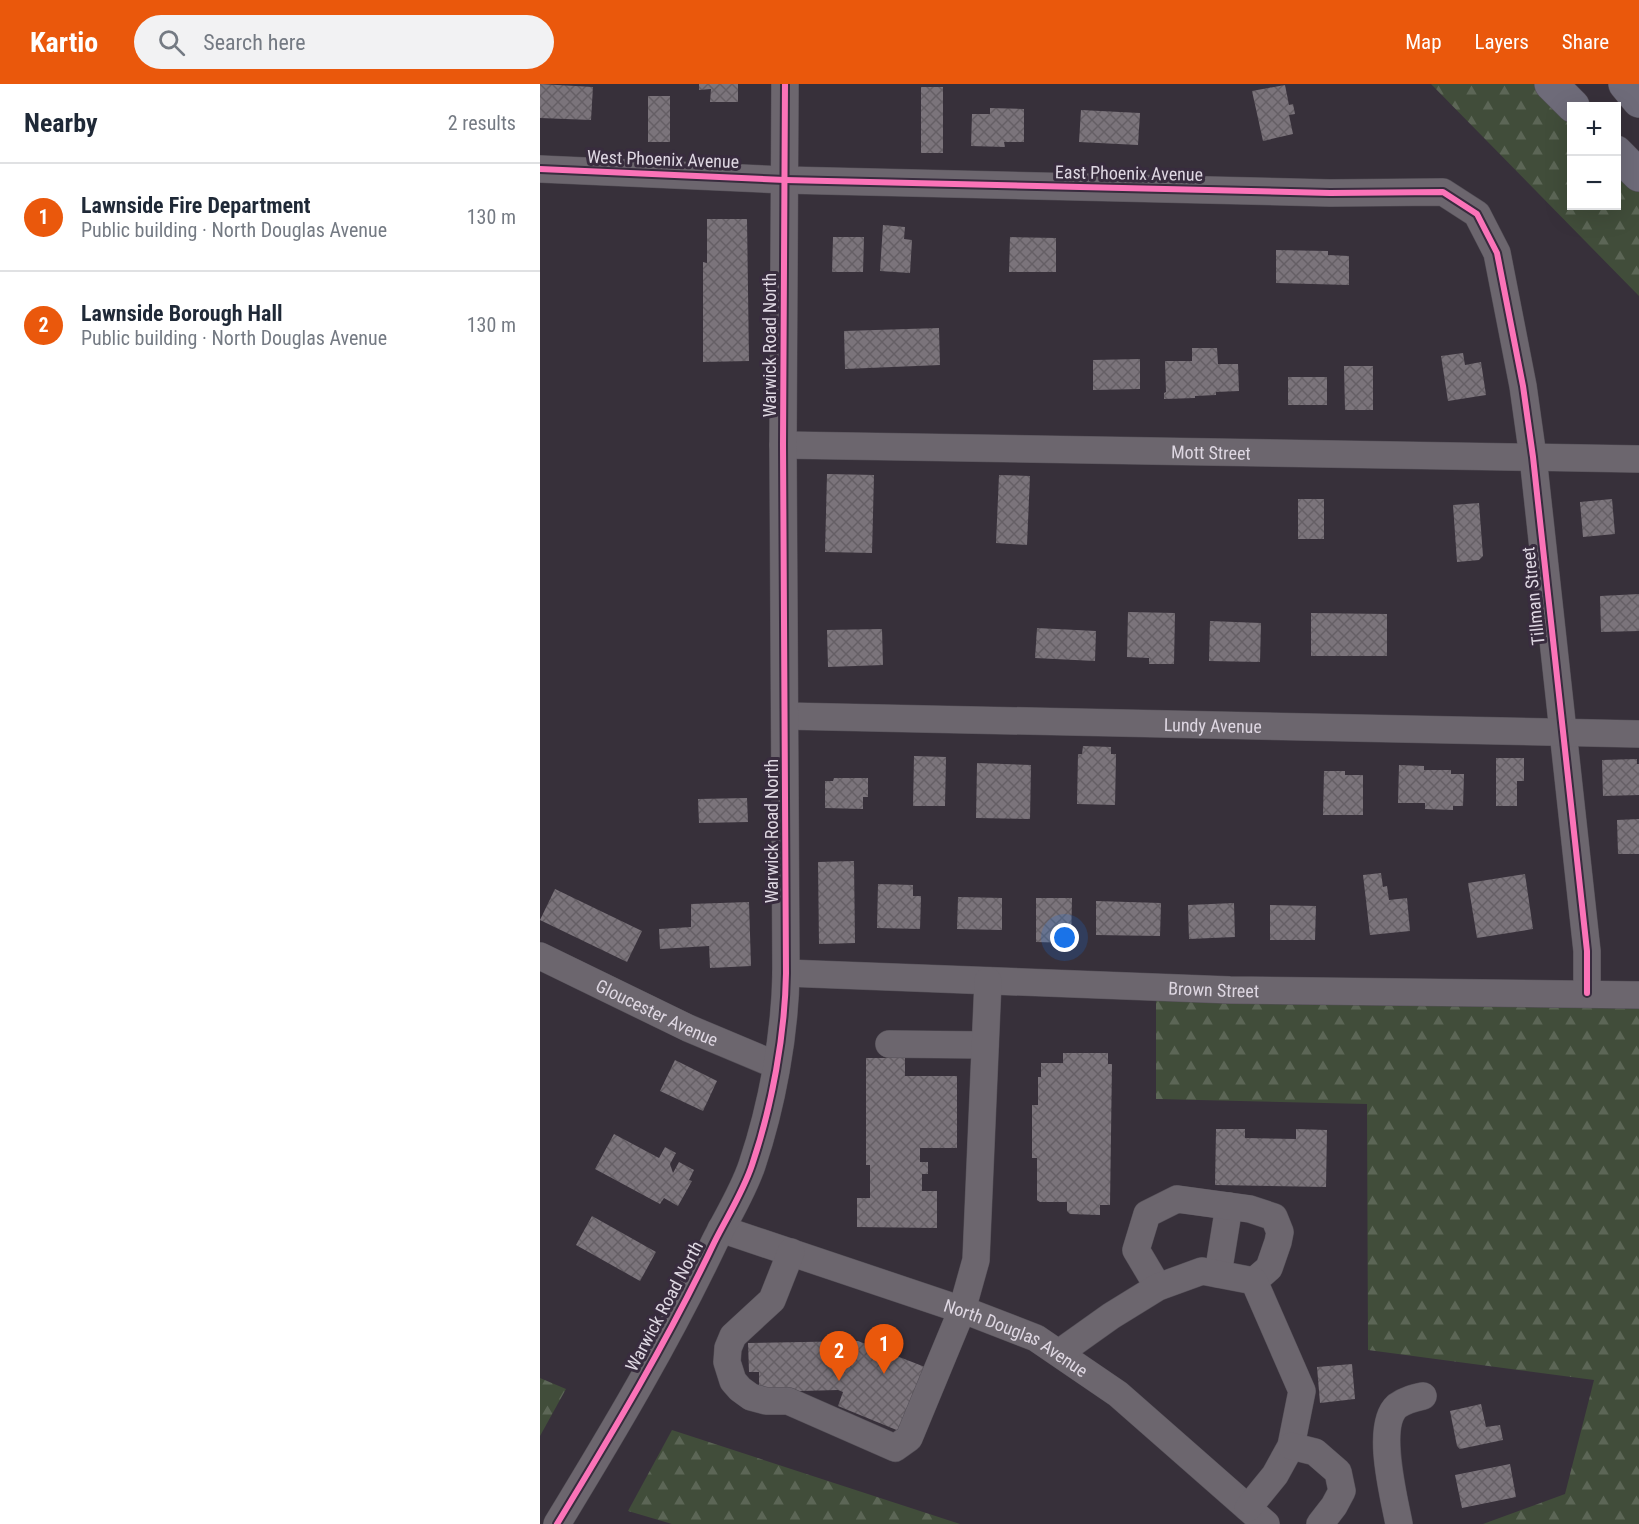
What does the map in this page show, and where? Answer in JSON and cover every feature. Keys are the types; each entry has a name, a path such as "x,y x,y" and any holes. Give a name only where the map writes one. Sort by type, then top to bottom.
{"highway":[{"path":"1551,84 1569,102"},
{"path":"1625,84 1639,101"},
{"path":"1621,156 1639,175"}],"street":[{"name":"Warwick Road North","path":"557,1524 683,1309 752,1166 767,1109 786,1002 783,445 785,84"},
{"name":"West Phoenix Avenue","path":"540,169 785,180"},
{"name":"East Phoenix Avenue","path":"785,180 1330,193 1443,192 1468,208"},
{"name":"Tillman Street","path":"1468,208 1477,214 1497,253 1523,386 1533,457 1587,951 1587,993"},
{"name":"Mott Street","path":"783,445 1639,459"},
{"name":"Lundy Avenue","path":"785,716 1639,734"},
{"name":"Gloucester Avenue","path":"540,956 688,1028 776,1065"},
{"name":"Brown Street","path":"786,973 1230,990 1639,995"},
{"path":"791,1252 772,1300 734,1336 728,1348 727,1362 733,1382 751,1397 766,1401 788,1401 895,1448 909,1438 962,1310 976,1260 988,981"},
{"path":"889,1044 986,1045"},
{"path":"1158,1287 1136,1250 1147,1214 1177,1199 1250,1209 1274,1217 1280,1232 1269,1268 1254,1281"},
{"path":"1218,1274 1229,1206"},
{"name":"North Douglas Avenue","path":"721,1229 962,1310 1036,1338 1118,1394 1257,1516"},
{"path":"1059,1353 1158,1287 1202,1271 1254,1281"},
{"path":"1254,1281 1302,1391 1292,1446 1275,1475 1257,1516"},
{"path":"1399,1524 1388,1466 1387,1429 1395,1407 1407,1400 1423,1396"},
{"path":"1292,1446 1315,1452 1338,1472 1341,1491 1334,1506 1320,1524"}],"green space":[{"path":"1431,84 1565,84 1571,102 1567,102 1567,210 1621,210 1621,151 1639,172 1639,296"},
{"path":"1156,997 1639,997 1639,1524 1483,1524 1565,1494 1594,1380 1368,1350 1367,1104 1156,1099"},
{"path":"540,1378 566,1389 540,1436"},
{"path":"672,1430 960,1524 672,1524 628,1511"}],"building":[{"path":"540,84 593,87 591,120 540,118"},
{"path":"699,84 738,84 738,102 710,102 711,89 699,90"},
{"path":"1285,85 1289,105 1293,104 1295,114 1289,115 1293,134 1263,141 1252,91"},
{"path":"921,87 943,87 943,153 921,153"},
{"path":"648,96 670,96 670,142 648,142"},
{"path":"990,108 1024,109 1024,142 1004,142 1005,147 971,146 972,114 990,114"},
{"path":"1081,110 1140,113 1138,145 1079,142"},
{"path":"707,219 747,219 749,361 703,362 703,262 707,263"},
{"path":"883,225 905,227 904,239 912,240 910,273 880,271"},
{"path":"833,237 864,237 863,272 832,272"},
{"path":"1010,237 1056,238 1056,272 1009,272"},
{"path":"1276,250 1328,251 1328,255 1349,256 1349,285 1276,283"},
{"path":"939,328 940,365 845,369 844,331"},
{"path":"1192,348 1217,348 1218,364 1238,364 1239,391 1216,392 1216,395 1195,396 1195,398 1164,399 1166,392 1165,361 1192,361"},
{"path":"1463,353 1465,365 1481,362 1486,395 1448,401 1441,356"},
{"path":"1140,359 1140,389 1093,390 1093,360"},
{"path":"1344,366 1373,366 1373,410 1345,410"},
{"path":"1288,377 1327,377 1327,405 1288,405"},
{"path":"827,474 874,475 872,553 825,552"},
{"path":"999,475 1030,476 1027,545 996,543"},
{"path":"1298,499 1324,499 1324,539 1298,539"},
{"path":"1612,499 1615,534 1583,537 1580,502"},
{"path":"1479,503 1483,556 1479,560 1457,562 1453,505"},
{"path":"1639,594 1639,631 1601,632 1600,596"},
{"path":"1128,612 1175,613 1174,664 1149,664 1149,658 1127,657"},
{"path":"1311,613 1387,614 1387,656 1311,656"},
{"path":"1210,621 1261,623 1260,662 1209,661"},
{"path":"1037,628 1096,631 1095,661 1035,658"},
{"path":"882,629 883,665 828,667 827,630"},
{"path":"1083,746 1111,747 1111,754 1116,754 1115,805 1077,804 1078,754 1082,754"},
{"path":"914,756 946,757 945,806 913,806"},
{"path":"1496,758 1524,758 1524,781 1517,781 1517,806 1496,806"},
{"path":"1637,759 1639,795 1603,796 1602,760"},
{"path":"977,763 1031,765 1030,819 976,818"},
{"path":"1399,765 1424,766 1424,770 1451,770 1451,774 1464,774 1463,806 1453,806 1453,810 1425,809 1425,803 1398,803"},
{"path":"1324,771 1345,771 1345,775 1363,775 1363,815 1323,815"},
{"path":"834,778 868,778 868,797 863,797 863,809 825,808 825,781 833,781"},
{"path":"747,798 748,822 699,823 698,799"},
{"path":"1639,819 1639,854 1618,854 1617,820"},
{"path":"854,861 855,943 819,944 818,862"},
{"path":"1381,873 1383,887 1387,886 1389,900 1407,898 1410,931 1370,935 1363,875"},
{"path":"1525,874 1533,929 1477,938 1468,883"},
{"path":"878,884 913,885 913,896 921,896 920,929 877,928"},
{"path":"555,889 642,931 627,962 540,920"},
{"path":"958,897 1002,898 1002,930 957,929"},
{"path":"1036,898 1072,898 1071,943 1036,942"},
{"path":"1096,901 1161,903 1160,936 1096,935"},
{"path":"749,902 751,966 710,968 709,946 660,949 659,929 691,927 691,904"},
{"path":"1234,903 1235,937 1189,939 1188,905"},
{"path":"1270,905 1316,906 1315,940 1270,940"},
{"path":"1063,1053 1108,1053 1108,1064 1112,1064 1110,1205 1100,1205 1100,1215 1070,1214 1067,1211 1067,1202 1037,1200 1037,1158 1032,1158 1032,1105 1038,1105 1038,1077 1041,1077 1041,1063 1063,1063"},
{"path":"866,1058 905,1058 905,1076 957,1076 957,1148 920,1148 920,1162 928,1162 928,1174 922,1174 922,1191 937,1191 937,1228 857,1227 857,1198 870,1198 870,1165 866,1165"},
{"path":"675,1060 717,1081 703,1111 660,1091"},
{"path":"1216,1129 1245,1129 1245,1138 1296,1139 1296,1129 1327,1130 1326,1187 1215,1185"},
{"path":"614,1134 659,1158 665,1147 676,1153 670,1164 673,1173 679,1162 694,1170 689,1180 692,1181 678,1206 664,1198 660,1204 595,1169"},
{"path":"592,1216 656,1252 640,1281 576,1245"},
{"path":"858,1341 925,1367 899,1431 838,1406 843,1392 838,1390 759,1392 759,1372 749,1372 748,1343"},
{"path":"1352,1364 1355,1399 1320,1403 1317,1367"},
{"path":"1481,1404 1486,1427 1500,1425 1503,1440 1460,1449 1457,1446 1450,1411"},
{"path":"1510,1464 1516,1497 1462,1508 1455,1475"}],"cycle path":[{"path":"557,1524 659,1350 744,1185 766,1119 780,1045 786,973 783,445 785,84"},
{"path":"540,169 785,180 1330,193 1443,192 1477,214 1497,253 1523,386 1533,457 1587,951 1587,993"}],"place":[{"name":"Lawnside Fire Department","path":"884,1374"},
{"name":"Lawnside Borough Hall","path":"839,1381"}]}
